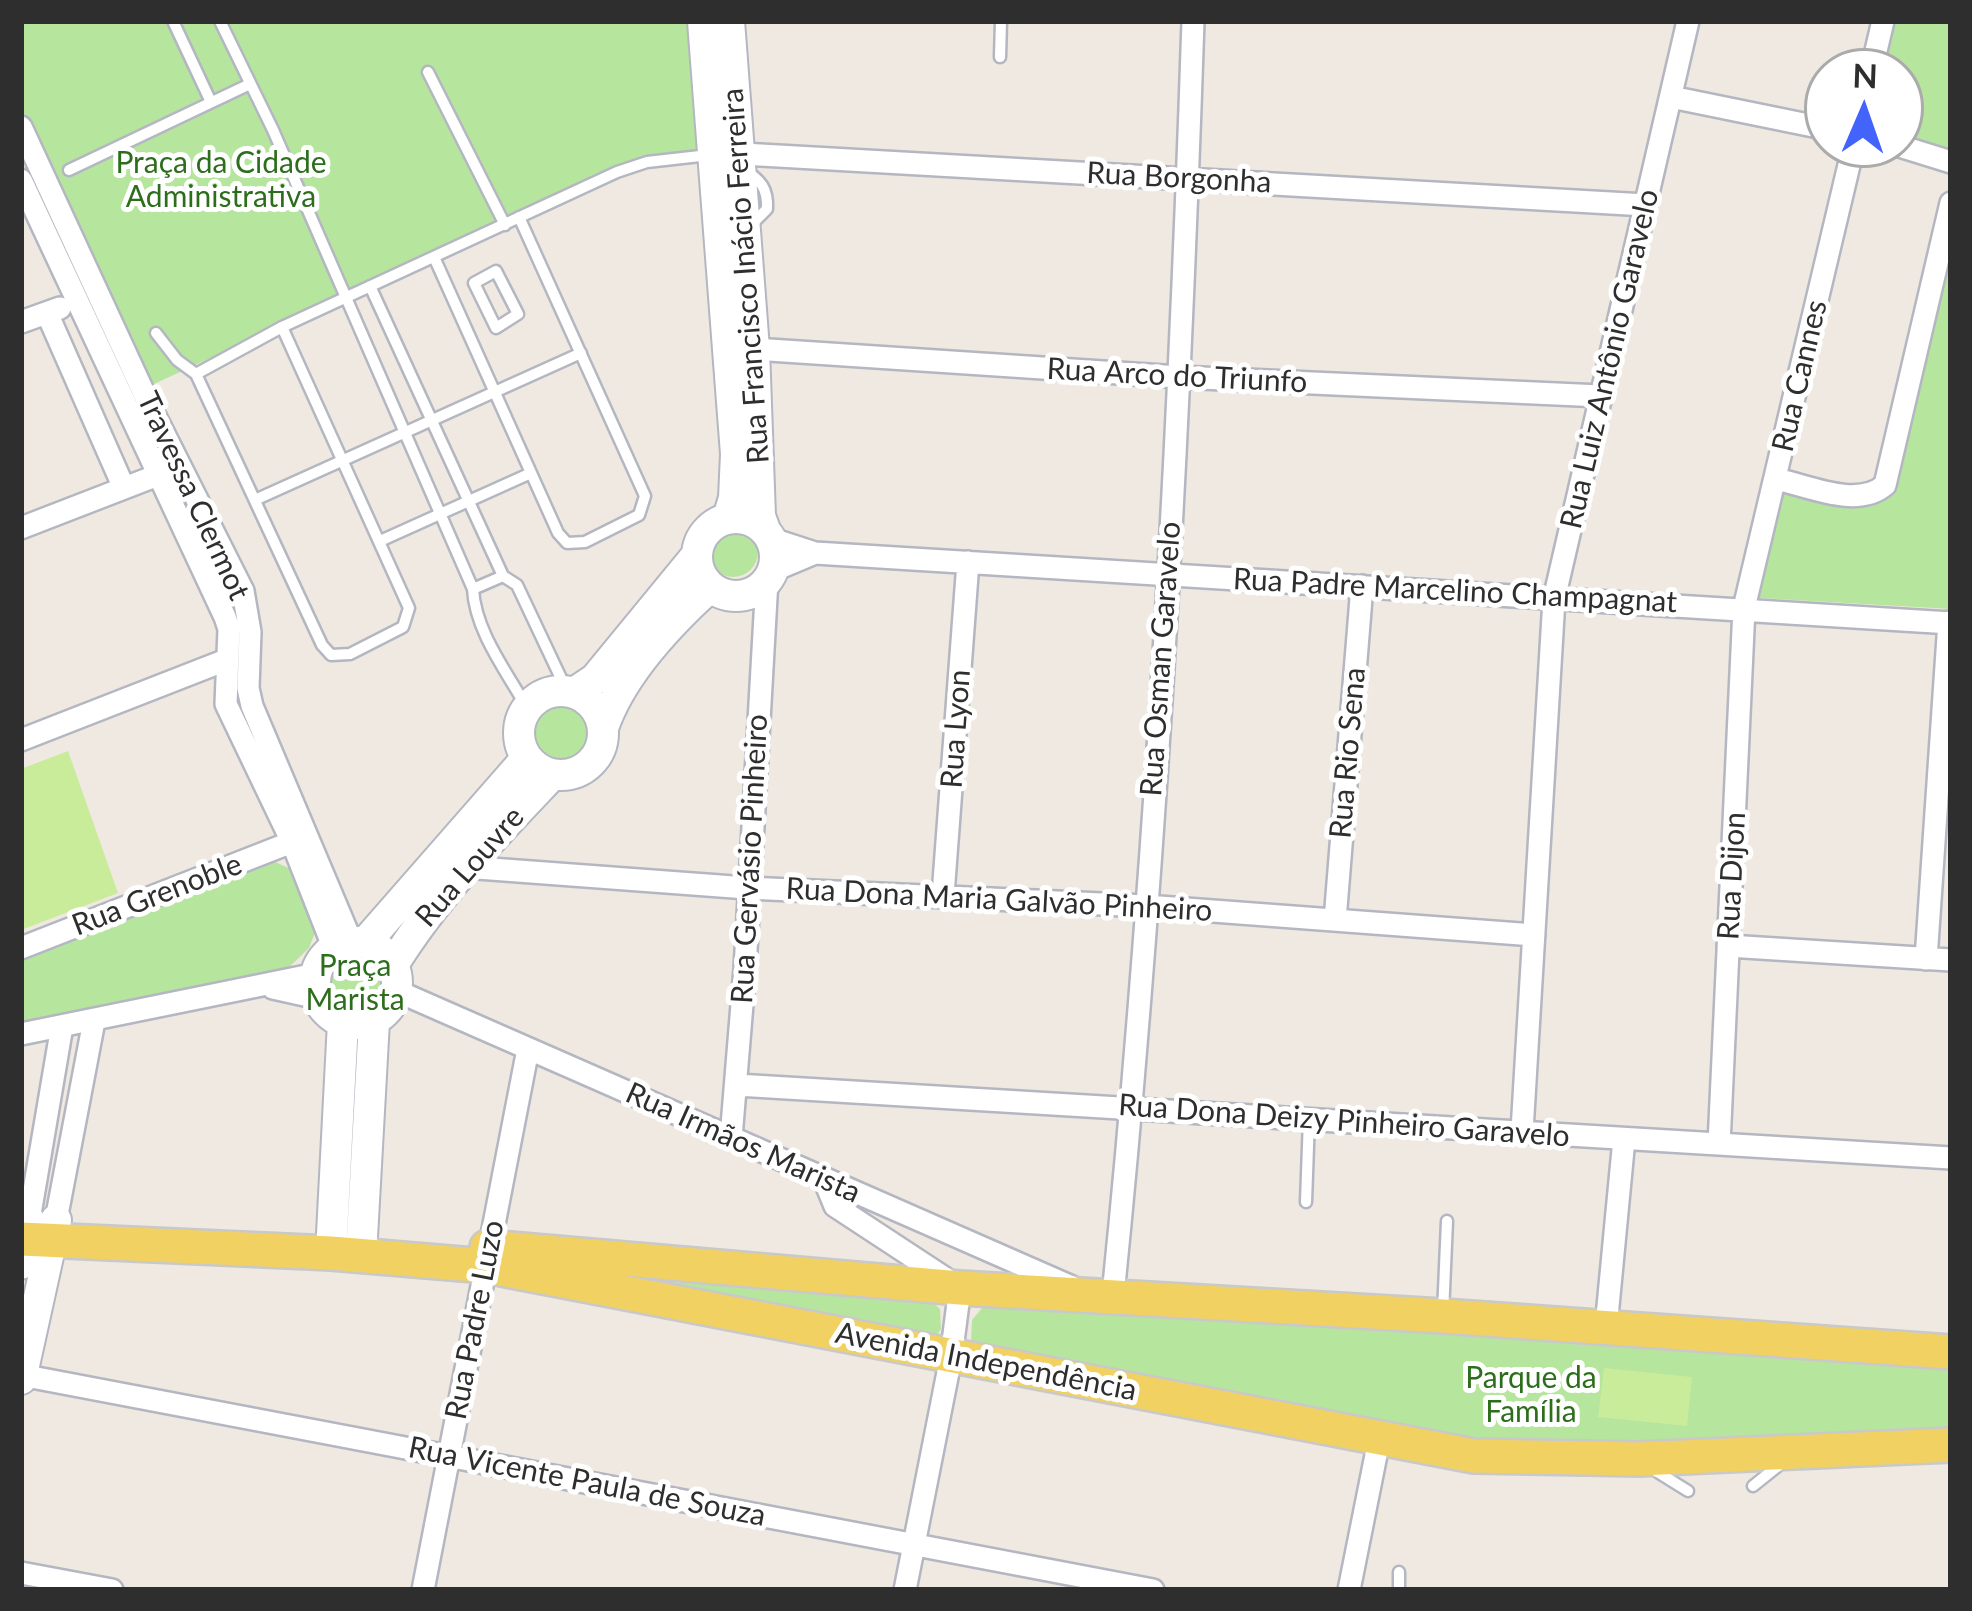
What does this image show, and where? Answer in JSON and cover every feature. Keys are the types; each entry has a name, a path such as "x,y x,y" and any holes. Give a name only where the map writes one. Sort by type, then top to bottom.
{"main road":[{"name":"Avenida Independência","path":"32,1235 347,1246 1951,1352"},
{"name":"Avenida Independência","path":"488,1257 951,1357 1379,1440 1502,1459 1639,1460 1951,1445"}],"street":[{"name":"Rua Francisco Inácio Ferreira","path":"703,21 745,230 760,515 768,534"},
{"name":"Rua Francisco Inácio Ferreira","path":"728,518 736,454 729,21"},
{"name":"Rua Osman Garavelo","path":"1102,1295 1132,1107 1167,574 1193,21"},
{"name":"Rua Luiz Antônio Garavelo","path":"1522,1131 1554,599 1688,21"},
{"path":"1671,97 1804,124"},
{"name":"Travessa Clermot","path":"21,127 148,404 243,591 250,632 252,706 337,961"},
{"name":"Rua Borgonha","path":"731,158 1646,205"},
{"name":"Rua Cannes","path":"1744,608 1849,168"},
{"path":"21,180 225,617 229,629 226,704 292,842 337,961 324,1009 358,1021 392,1004 395,978 386,955 337,961 266,987 21,1034"},
{"path":"1776,479 1857,497 1886,485 1951,203"},
{"path":"21,322 76,301"},
{"path":"46,313 124,488"},
{"name":"Rua Arco do Triunfo","path":"754,349 1178,377 1601,396"},
{"path":"21,528 158,475"},
{"path":"696,556 710,587 724,595 744,595 770,575 775,553 768,534 748,520 728,518 702,536 696,556 596,679 571,693 544,694 527,708 518,733 539,767 572,774 589,764 600,748 611,705 629,677 710,587"},
{"name":"Rua Padre Marcelino Champagnat","path":"768,534 814,553 1950,622"},
{"name":"Rua Padre Marcelino Champagnat","path":"770,575 814,553"},
{"name":"Rua Lyon","path":"944,896 968,562"},
{"name":"Rua Gervásio Pinheiro","path":"730,1138 770,575"},
{"name":"Rua Rio Sena","path":"1335,920 1362,586"},
{"name":"Rua Dijon","path":"1719,1144 1744,608"},
{"path":"1926,959 1950,622"},
{"path":"21,740 226,661"},
{"path":"571,693 590,703 603,728"},
{"name":"Rua Louvre","path":"337,961 539,767"},
{"name":"Rua Louvre","path":"395,978 414,931 539,767"},
{"name":"Rua Grenoble","path":"21,948 292,842"},
{"name":"Rua Dona Maria Galvão Pinheiro","path":"464,867 747,888 1146,906 1534,935"},
{"path":"1728,946 1951,960"},
{"name":"Rua Irmãos Marista","path":"395,978 528,1049 1102,1295"},
{"path":"32,1235 94,1021"},
{"path":"347,1246 358,1021"},
{"path":"21,1376 32,1235 62,1026"},
{"name":"Rua Padre Luzo","path":"423,1590 528,1049"},
{"name":"Rua Dona Deizy Pinheiro Garavelo","path":"736,1084 1951,1158"},
{"path":"1606,1327 1624,1139"},
{"path":"824,1178 835,1206 960,1288 905,1590"},
{"name":"Rua Vicente Paula de Souza","path":"21,1376 1153,1590"},
{"path":"1349,1590 1379,1440"},
{"path":"21,1574 112,1590"}],"lane":[{"path":"173,21 210,100"},
{"path":"220,21 348,298 473,589 485,633 527,708"},
{"path":"1000,57 1001,21"},
{"path":"428,72 505,225"},
{"path":"69,170 250,84"},
{"path":"196,374 282,327 628,167 731,158"},
{"path":"434,257 558,533 567,543 586,542 642,511 643,490 519,217"},
{"path":"496,271 518,317 494,327 484,307 475,280 496,271"},
{"path":"370,286 502,576 517,585 571,693"},
{"path":"461,317 484,307"},
{"path":"156,333 177,360 196,374 322,645 332,655 350,654 407,622 408,602 282,327"},
{"path":"257,500 581,353"},
{"path":"380,541 531,473"},
{"path":"473,589 502,576"},
{"path":"1306,1202 1309,1118"},
{"path":"1443,1316 1448,1221"},
{"path":"1753,1486 1791,1453"},
{"path":"1639,1460 1688,1491"},
{"path":"1399,1572 1399,1590"}],"green space":[{"name":"Praça da Cidade Administrativa","path":"21,21 692,21 698,154 659,158 578,189 143,389 21,127"},
{"path":"1887,21 1951,21 1951,151 1924,145 1924,48 1881,48"},
{"path":"1951,237 1951,609 1760,598 1756,592 1781,492 1858,506 1871,505 1893,491"},
{"path":"733,527 751,534 758,552 751,570 733,577 715,570 708,552 715,534"},
{"path":"557,698 581,708 591,732 581,756 557,766 533,756 523,732 533,708"},
{"path":"68,751 118,893 21,930 21,769"},
{"path":"273,861 293,870 316,930 309,948 281,975 21,1026 21,958"},
{"name":"Praça Marista","path":"355,949 379,959 389,983 379,1007 355,1017 331,1007 321,983 331,959"},
{"path":"612,1278 929,1299 940,1309 941,1329 935,1338"},
{"name":"Parque da Família","path":"987,1302 1951,1364 1951,1439 1502,1451 971,1343 972,1320"},
{"path":"1604,1368 1692,1377 1687,1426 1598,1417"}]}
